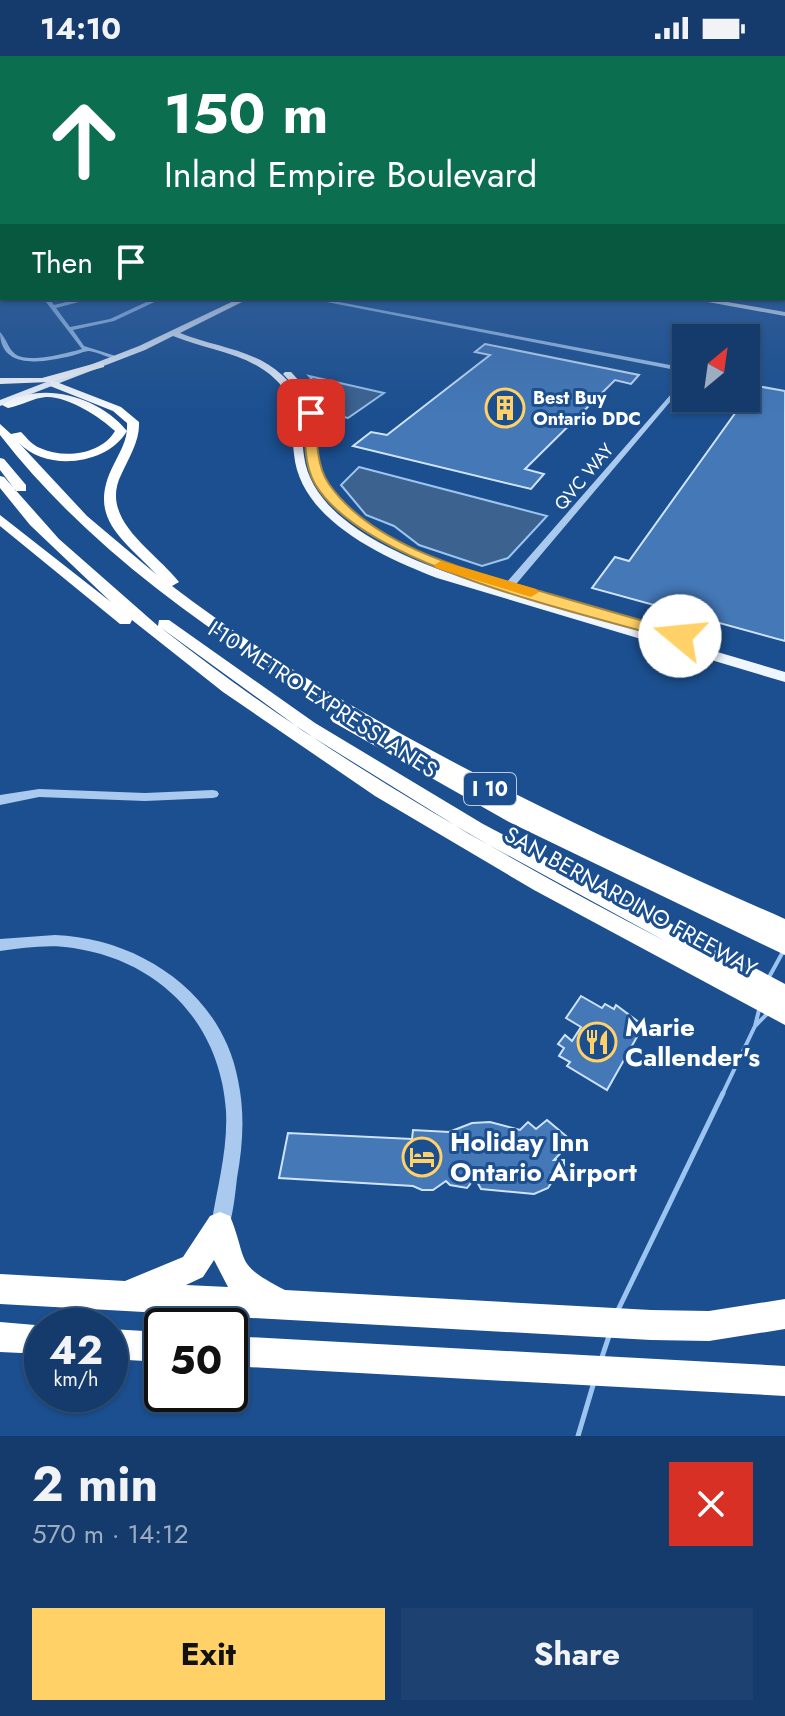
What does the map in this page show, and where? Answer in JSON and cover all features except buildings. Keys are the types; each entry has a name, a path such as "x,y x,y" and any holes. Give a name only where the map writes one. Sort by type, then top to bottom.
{"highway":[{"path":"0,381 42,381 100,365"},
{"path":"54,384 117,409 131,418 135,431 108,490 110,512 129,538 217,626"},
{"path":"0,419 32,450 57,456 99,450 115,441 121,433 114,423 58,395 42,395 3,405"},
{"name":"SAN BERNARDINO FREEWAY","path":"0,427 20,455 79,517 141,570 217,626 322,694 464,775 779,934"},
{"name":"I-10 METRO EXPRESSLANES","path":"0,444 44,497 83,536 162,600 271,676 439,777 591,854 779,934"},
{"name":"I-10 METRO EXPRESSLANES","path":"0,462 52,523 103,572 177,633 264,696 742,990 785,995"},
{"name":"SAN BERNARDINO FREEWAY","path":"0,480 40,527 86,572 195,664 272,719 365,779 598,915 631,945 742,990 785,1015"},
{"path":"0,519 158,646 195,664"},
{"path":"742,990 785,1027"},
{"path":"125,1296 193,1267 220,1226"},
{"path":"220,1226 230,1270 242,1283 282,1305"},
{"path":"0,1289 651,1325 709,1326 785,1314"},
{"path":"0,1337 24,1338"},
{"path":"248,1352 785,1381"}],"main road":[{"path":"173,333 177,326 230,300"},
{"path":"3,405 117,358 242,300"},
{"path":"704,300 785,312"},
{"path":"718,300 785,312"},
{"path":"173,333 253,360 287,386 299,413 299,455 304,474 319,500 369,541 415,564 785,668"},
{"path":"506,590 785,677"}],"street":[{"path":"47,300 86,350"},
{"path":"52,307 82,300"},
{"path":"68,329 112,320 156,300"},
{"path":"319,300 672,367"},
{"path":"0,334 12,354 22,358 62,357 86,350 117,358"},
{"name":"QVC WAY","path":"506,590 672,395"},
{"path":"0,800 39,793 145,797 213,794"},
{"path":"0,945 44,940 101,947 162,974 200,1009 215,1033 225,1060 234,1112 233,1145 220,1226"}],"water":[{"path":"309,376 384,393 348,418 322,412 315,390 317,385"},
{"path":"359,467 547,516 508,558 482,566 419,545 394,526 366,515 341,485"}],"waterway":[{"path":"768,979 785,948"},
{"path":"722,1095 755,1026 759,1010"},
{"path":"756,1025 768,1013"},
{"path":"618,1310 723,1093"},
{"path":"601,1360 609,1336"},
{"path":"578,1436 594,1382"}],"slow traffic":[{"path":"441,565 531,592"}],"place":[{"name":"Best Buy Ontario DDC","path":"505,408"},
{"name":"Marie Callender's","path":"597,1042"},
{"name":"Holiday Inn Ontario Airport","path":"422,1157"}],"route":[{"path":"311,413 311,452 321,483 347,514 388,541 464,573 680,636"}]}
